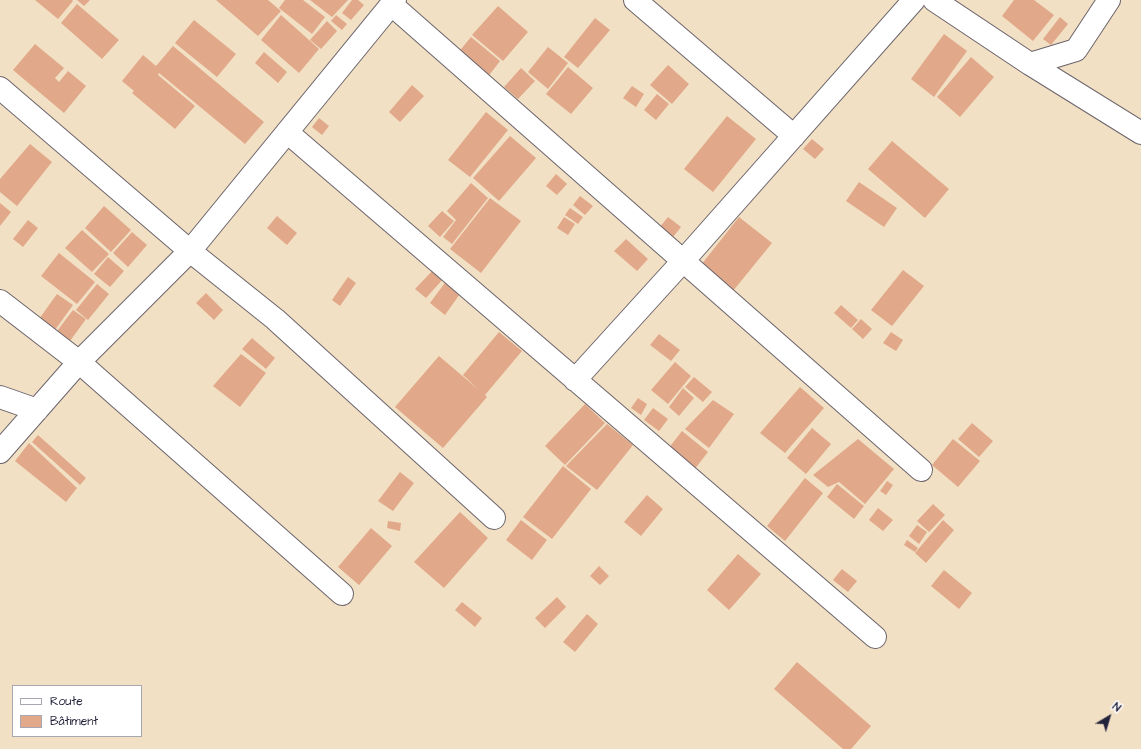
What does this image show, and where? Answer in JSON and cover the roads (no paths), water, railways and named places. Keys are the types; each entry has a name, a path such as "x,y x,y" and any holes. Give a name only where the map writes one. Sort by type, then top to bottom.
{"street":[{"path":"635,0 794,136"},
{"path":"575,380 683,261 914,0"},
{"path":"934,0 1030,64 1141,134"},
{"path":"1030,64 1076,50 1109,0"},
{"path":"0,452 79,362 190,251 394,2 683,261 921,470"},
{"path":"0,88 190,251 275,319 494,518"},
{"path":"287,132 875,637"},
{"path":"0,301 79,362 342,594"},
{"path":"0,398 37,410"}]}
